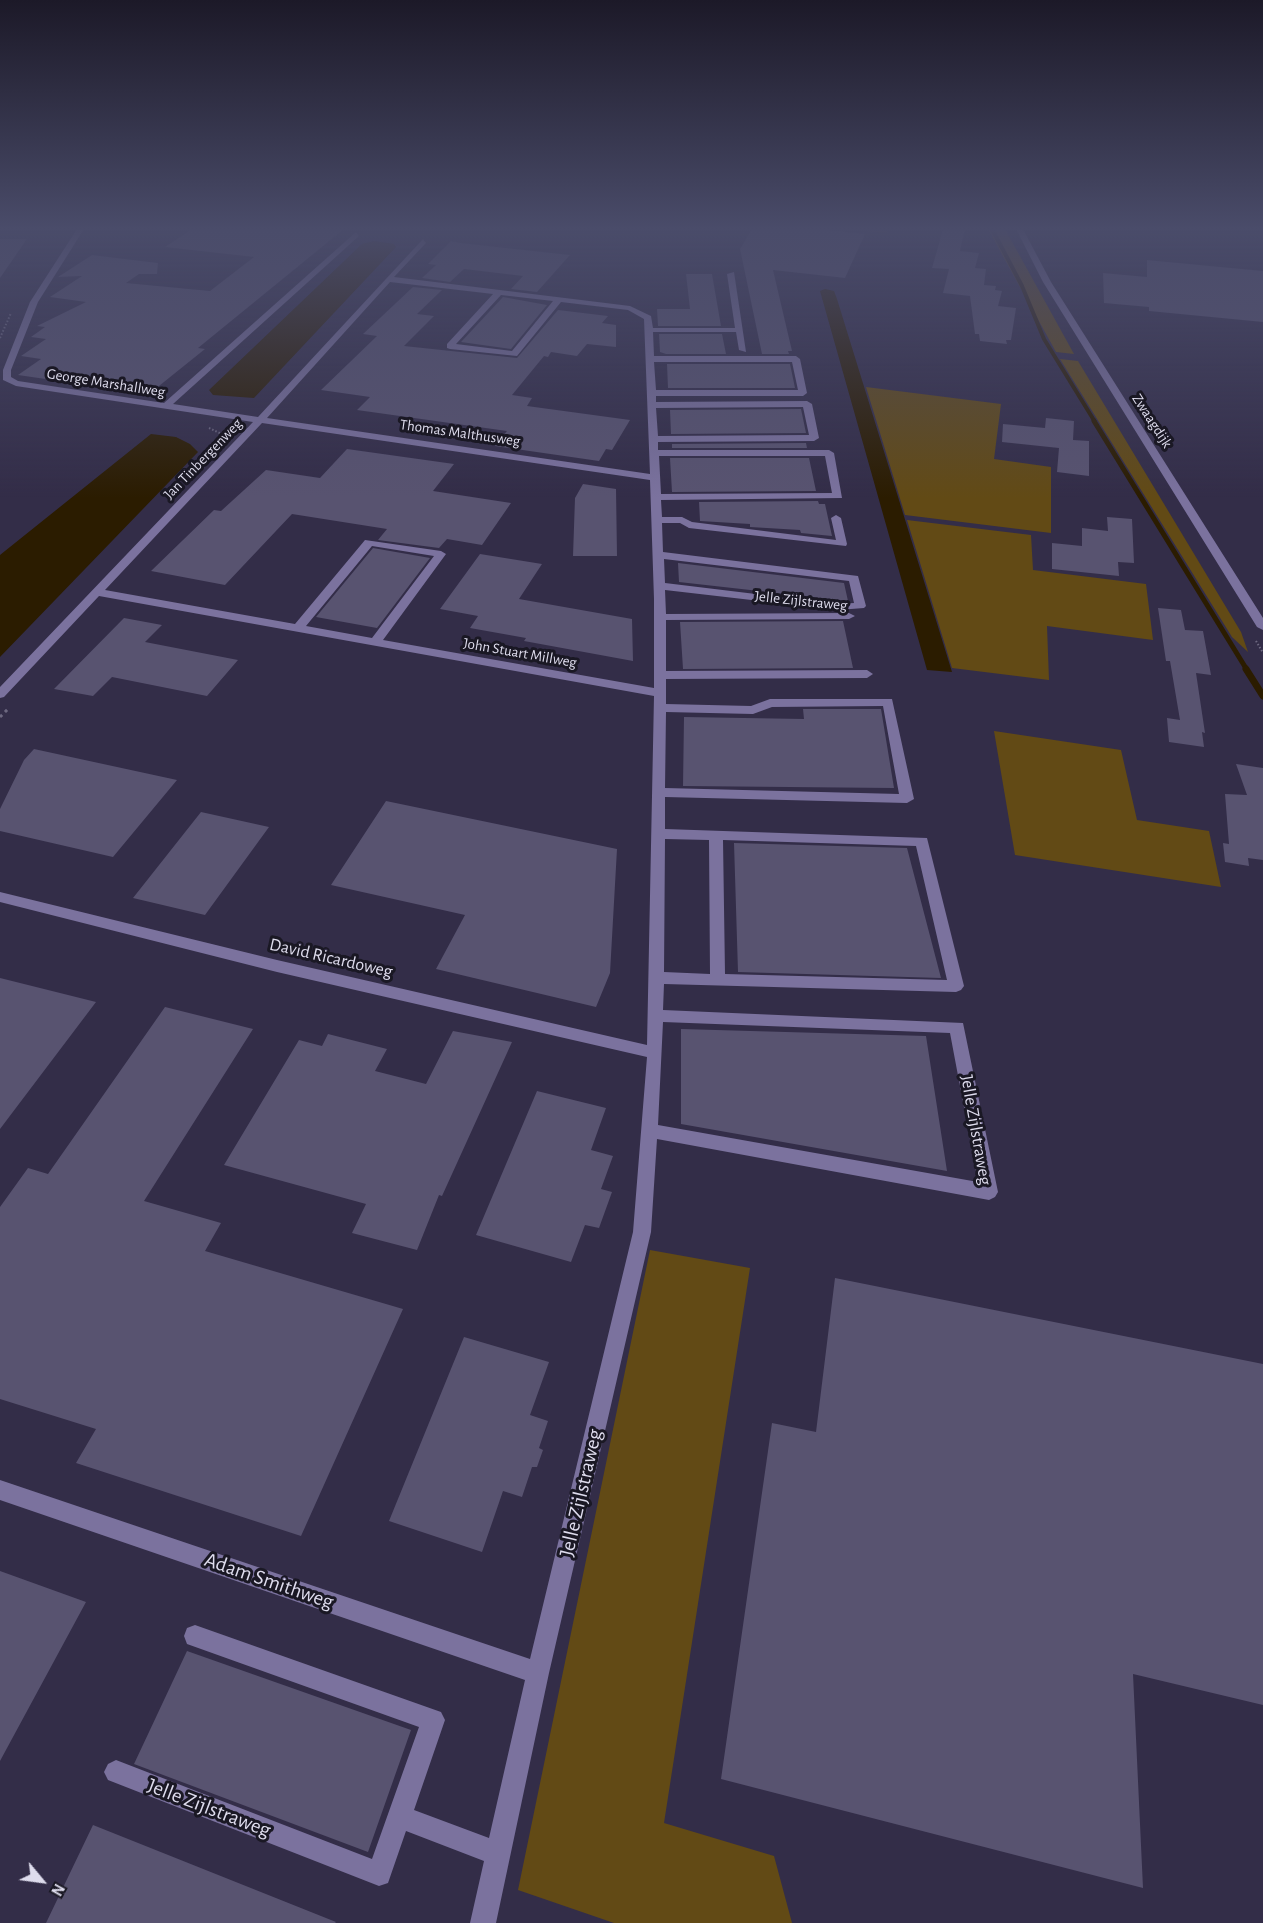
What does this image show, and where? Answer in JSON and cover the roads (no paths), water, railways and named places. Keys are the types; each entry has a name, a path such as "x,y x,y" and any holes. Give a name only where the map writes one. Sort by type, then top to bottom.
{"street":[{"name":"George Marshallweg","path":"27,319 7,370 6,378 16,383 261,419"},
{"path":"166,406 262,319"},
{"name":"Jan Tinbergenweg","path":"0,694 261,419 352,319"},
{"path":"475,319 450,346 514,354 543,319"},
{"name":"Jelle Zijlstraweg","path":"483,1923 538,1673 642,1232 655,1053 659,834 660,617 648,319"},
{"path":"738,319 743,350"},
{"name":"Zwaagdijk","path":"1070,319 1263,627"},
{"path":"648,330 740,330"},
{"path":"649,359 796,359 803,393 650,399"},
{"path":"650,399 807,404 814,438 652,446"},
{"name":"Thomas Malthusweg","path":"261,419 653,477"},
{"path":"652,446 829,453 838,496 655,497"},
{"path":"656,520 682,520 689,525 842,544 836,518"},
{"path":"298,628 369,542 441,554 375,642"},
{"name":"Jelle Zijlstraweg","path":"658,555 854,578 860,606 838,607 659,586"},
{"name":"John Stuart Millweg","path":"97,592 375,642 659,701"},
{"name":"Jelle Zijlstraweg","path":"660,617 851,616"},
{"path":"660,675 867,674"},
{"path":"658,792 907,799 888,702 770,703 753,710 659,701"},
{"path":"657,978 956,986 922,842 659,834"},
{"path":"716,836 718,980"},
{"name":"David Ricardoweg","path":"0,897 277,966 655,1053"},
{"name":"Jelle Zijlstraweg","path":"650,1131 989,1192 957,1026 656,1016"},
{"name":"Adam Smithweg","path":"0,1490 538,1673"},
{"name":"Jelle Zijlstraweg","path":"116,1772 379,1874 433,1720 195,1636"},
{"path":"399,1816 498,1854"}],"waterway":[{"path":"1036,319 1044,339 1095,422"},
{"path":"1094,421 1247,670"},
{"path":"1246,669 1263,696"}]}
